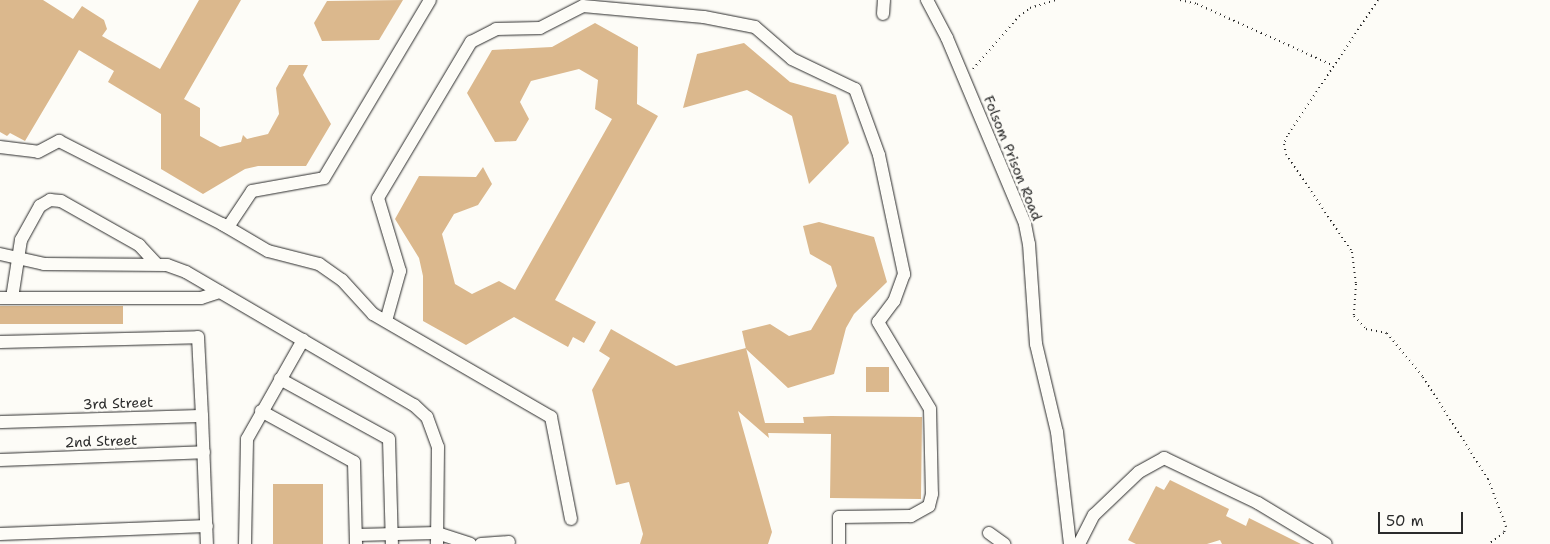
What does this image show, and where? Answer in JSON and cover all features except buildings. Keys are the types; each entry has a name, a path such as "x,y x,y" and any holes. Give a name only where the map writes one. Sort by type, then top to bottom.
{"street":[{"path":"0,147 38,152 59,141 228,227 252,191 324,178 430,0"},
{"path":"882,14 884,0"},
{"name":"Folsom Prison Road","path":"928,0 964,78 1025,224 1029,244 1037,352 1056,432 1070,544"},
{"path":"386,321 400,271 378,198 471,42 496,29 540,28 583,6 704,17 755,27 792,59 855,89 879,155 904,274 894,301 878,322 930,409 932,494 929,506 911,516 840,517 839,544"},
{"path":"156,263 139,245 61,201 50,200 40,206 21,240 6,298 201,298 220,292"},
{"path":"220,223 268,251 319,264 342,280 373,314 551,417 572,519"},
{"path":"0,254 17,260 44,264 156,263 186,272 414,405 427,417 438,447 437,539"},
{"path":"0,342 198,337 208,544"},
{"path":"245,544 247,439 261,411 303,340"},
{"path":"280,379 389,439 392,540"},
{"path":"261,411 354,462 356,539 437,539 470,544"},
{"name":"3rd Street","path":"0,422 202,416"},
{"name":"2nd Street","path":"0,460 204,452"},
{"path":"1079,544 1094,515 1139,472 1164,458 1258,503 1326,544"},
{"path":"0,534 207,526"},
{"path":"989,533 1004,544"},
{"path":"481,544 508,542"}],"path":[{"path":"964,78 1019,16 1030,8 1056,0"},
{"path":"1180,0 1222,15 1334,66"},
{"path":"1378,0 1287,136 1284,144 1286,154 1292,168 1352,252 1356,284 1354,316 1366,329 1387,333 1423,377 1488,479 1506,526 1504,533 1489,544"}]}
